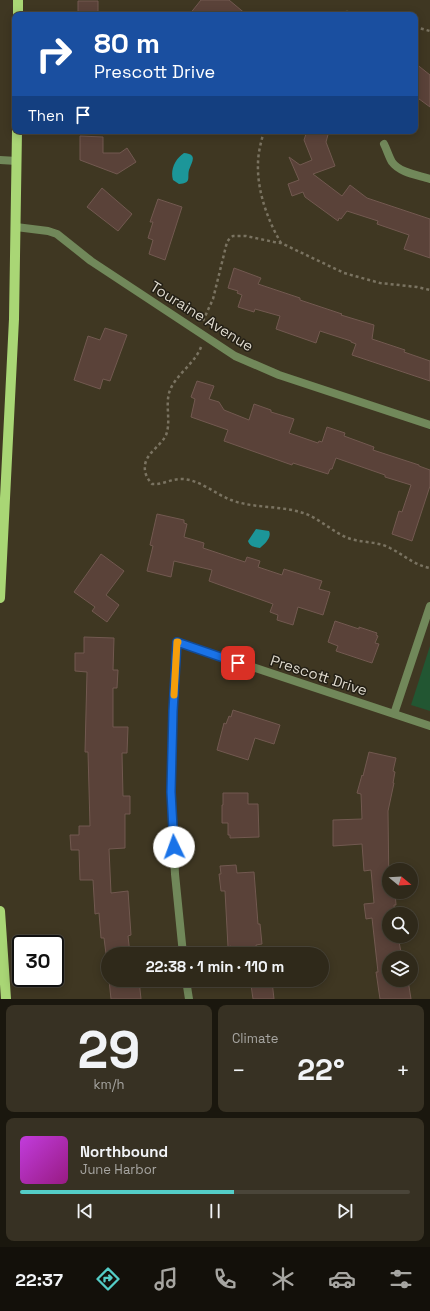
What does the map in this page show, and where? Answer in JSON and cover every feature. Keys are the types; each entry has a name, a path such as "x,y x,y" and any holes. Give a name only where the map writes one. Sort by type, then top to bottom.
{"main road":[{"path":"18,0 18,12"},
{"path":"0,598 14,319 17,134"},
{"path":"0,911 6,999"}],"street":[{"path":"384,144 396,167 430,179"},
{"path":"0,160 17,161"},
{"name":"Touraine Avenue","path":"16,227 48,231 57,234 91,261 235,356 279,375 430,425"},
{"path":"394,714 430,606"},
{"name":"Prescott Drive","path":"182,947 175,874 171,792 173,711 177,642 430,726"},
{"path":"187,987 189,999"}],"path":[{"path":"418,28 430,30"},
{"path":"263,134 258,164 259,181 262,196 281,244"},
{"path":"430,290 380,283 344,273 281,244 246,236 233,236 230,238 213,299 201,323 201,348 170,388 166,435 152,451 146,462 144,470 147,478 152,484 160,485 181,479 191,480 232,500 251,505 296,511 308,515 338,534 350,539 377,543 390,548 417,564 430,568"}],"green space":[{"path":"430,646 430,711 411,705"}],"water":[{"path":"184,153 191,155 193,159 189,170 188,180 186,183 179,184 173,180 172,172 178,158"},
{"path":"256,529 269,531 270,533 268,540 260,548 251,546 248,541"}],"building":[{"path":"201,0 229,0 243,12 191,12"},
{"path":"78,1 98,1 98,12 78,12"},
{"path":"418,65 430,75 430,107 418,98"},
{"path":"306,134 328,134 326,142 335,166 313,174 342,196 350,185 367,198 430,219 430,258 404,249 409,235 377,224 378,221 347,211 341,219 339,218 338,221 305,197 303,192 292,196 288,184 299,180 289,157 300,165 312,160 304,140"},
{"path":"80,136 103,137 103,153 120,153 127,148 136,162 117,174 80,160"},
{"path":"102,188 132,214 118,231 87,207"},
{"path":"158,199 182,207 165,260 149,254 153,240 148,238 153,222 150,222"},
{"path":"234,268 261,278 258,284 300,298 300,300 342,314 341,315 374,325 372,339 405,350 404,352 430,361 430,381 352,355 356,344 351,341 320,331 316,343 276,329 280,316 255,309 254,312 238,307 242,295 237,293 238,291 228,288"},
{"path":"105,328 127,335 110,381 103,379 100,389 74,380 88,336 100,340"},
{"path":"197,381 214,386 209,399 219,402 224,410 249,420 254,404 271,410 271,412 294,419 289,433 318,443 319,441 322,442 327,427 345,433 344,436 374,447 373,450 430,470 430,486 412,541 392,534 399,511 402,512 411,485 385,477 385,475 336,458 332,469 330,469 328,474 293,463 292,465 224,441 228,430 191,417 195,399 191,397"},
{"path":"157,514 184,520 184,523 187,524 184,537 204,543 203,548 245,562 247,557 260,561 258,567 282,575 284,569 322,581 319,589 330,592 323,615 298,607 293,625 277,620 278,615 270,612 273,604 209,581 212,570 174,561 171,577 147,571 153,546 150,545"},
{"path":"101,554 124,571 106,595 119,605 107,622 92,611 95,607 74,592"},
{"path":"335,621 377,633 376,635 378,636 375,643 379,644 372,663 336,651 338,646 328,642"},
{"path":"84,637 114,638 113,670 118,670 117,688 113,688 113,727 128,727 127,753 122,753 123,796 130,796 130,814 125,814 125,848 109,849 111,893 128,891 131,935 128,936 129,947 105,947 104,938 101,938 99,913 95,914 93,880 80,880 79,850 71,850 70,835 79,835 79,826 90,826 88,752 85,752 87,672 75,671 75,653 84,653"},
{"path":"233,710 280,725 274,744 255,738 248,760 217,750 224,723 226,724 229,716 231,717"},
{"path":"369,752 396,758 393,771 395,772 394,783 388,811 389,863 382,863 382,899 396,899 396,905 394,905 394,907 382,907 382,943 399,943 401,951 382,951 382,987 409,987 411,999 380,999 376,972 378,972 372,918 366,919 364,904 374,903 371,870 364,871 362,844 333,846 333,820 362,819 361,794 357,793 362,775 363,776"},
{"path":"223,793 248,793 248,804 258,804 259,837 230,838 230,835 228,835 228,823 222,823"},
{"path":"236,865 237,873 254,872 258,924 260,924 262,944 256,945 256,947 228,947 225,891 221,891 219,874 221,874 220,866"},
{"path":"110,987 140,987 141,999 111,999"},
{"path":"251,987 273,987 274,999 253,999"}],"slow traffic":[{"path":"174,695 178,642"}],"route":[{"path":"174,847 171,792 173,711 177,642 238,663"}]}
